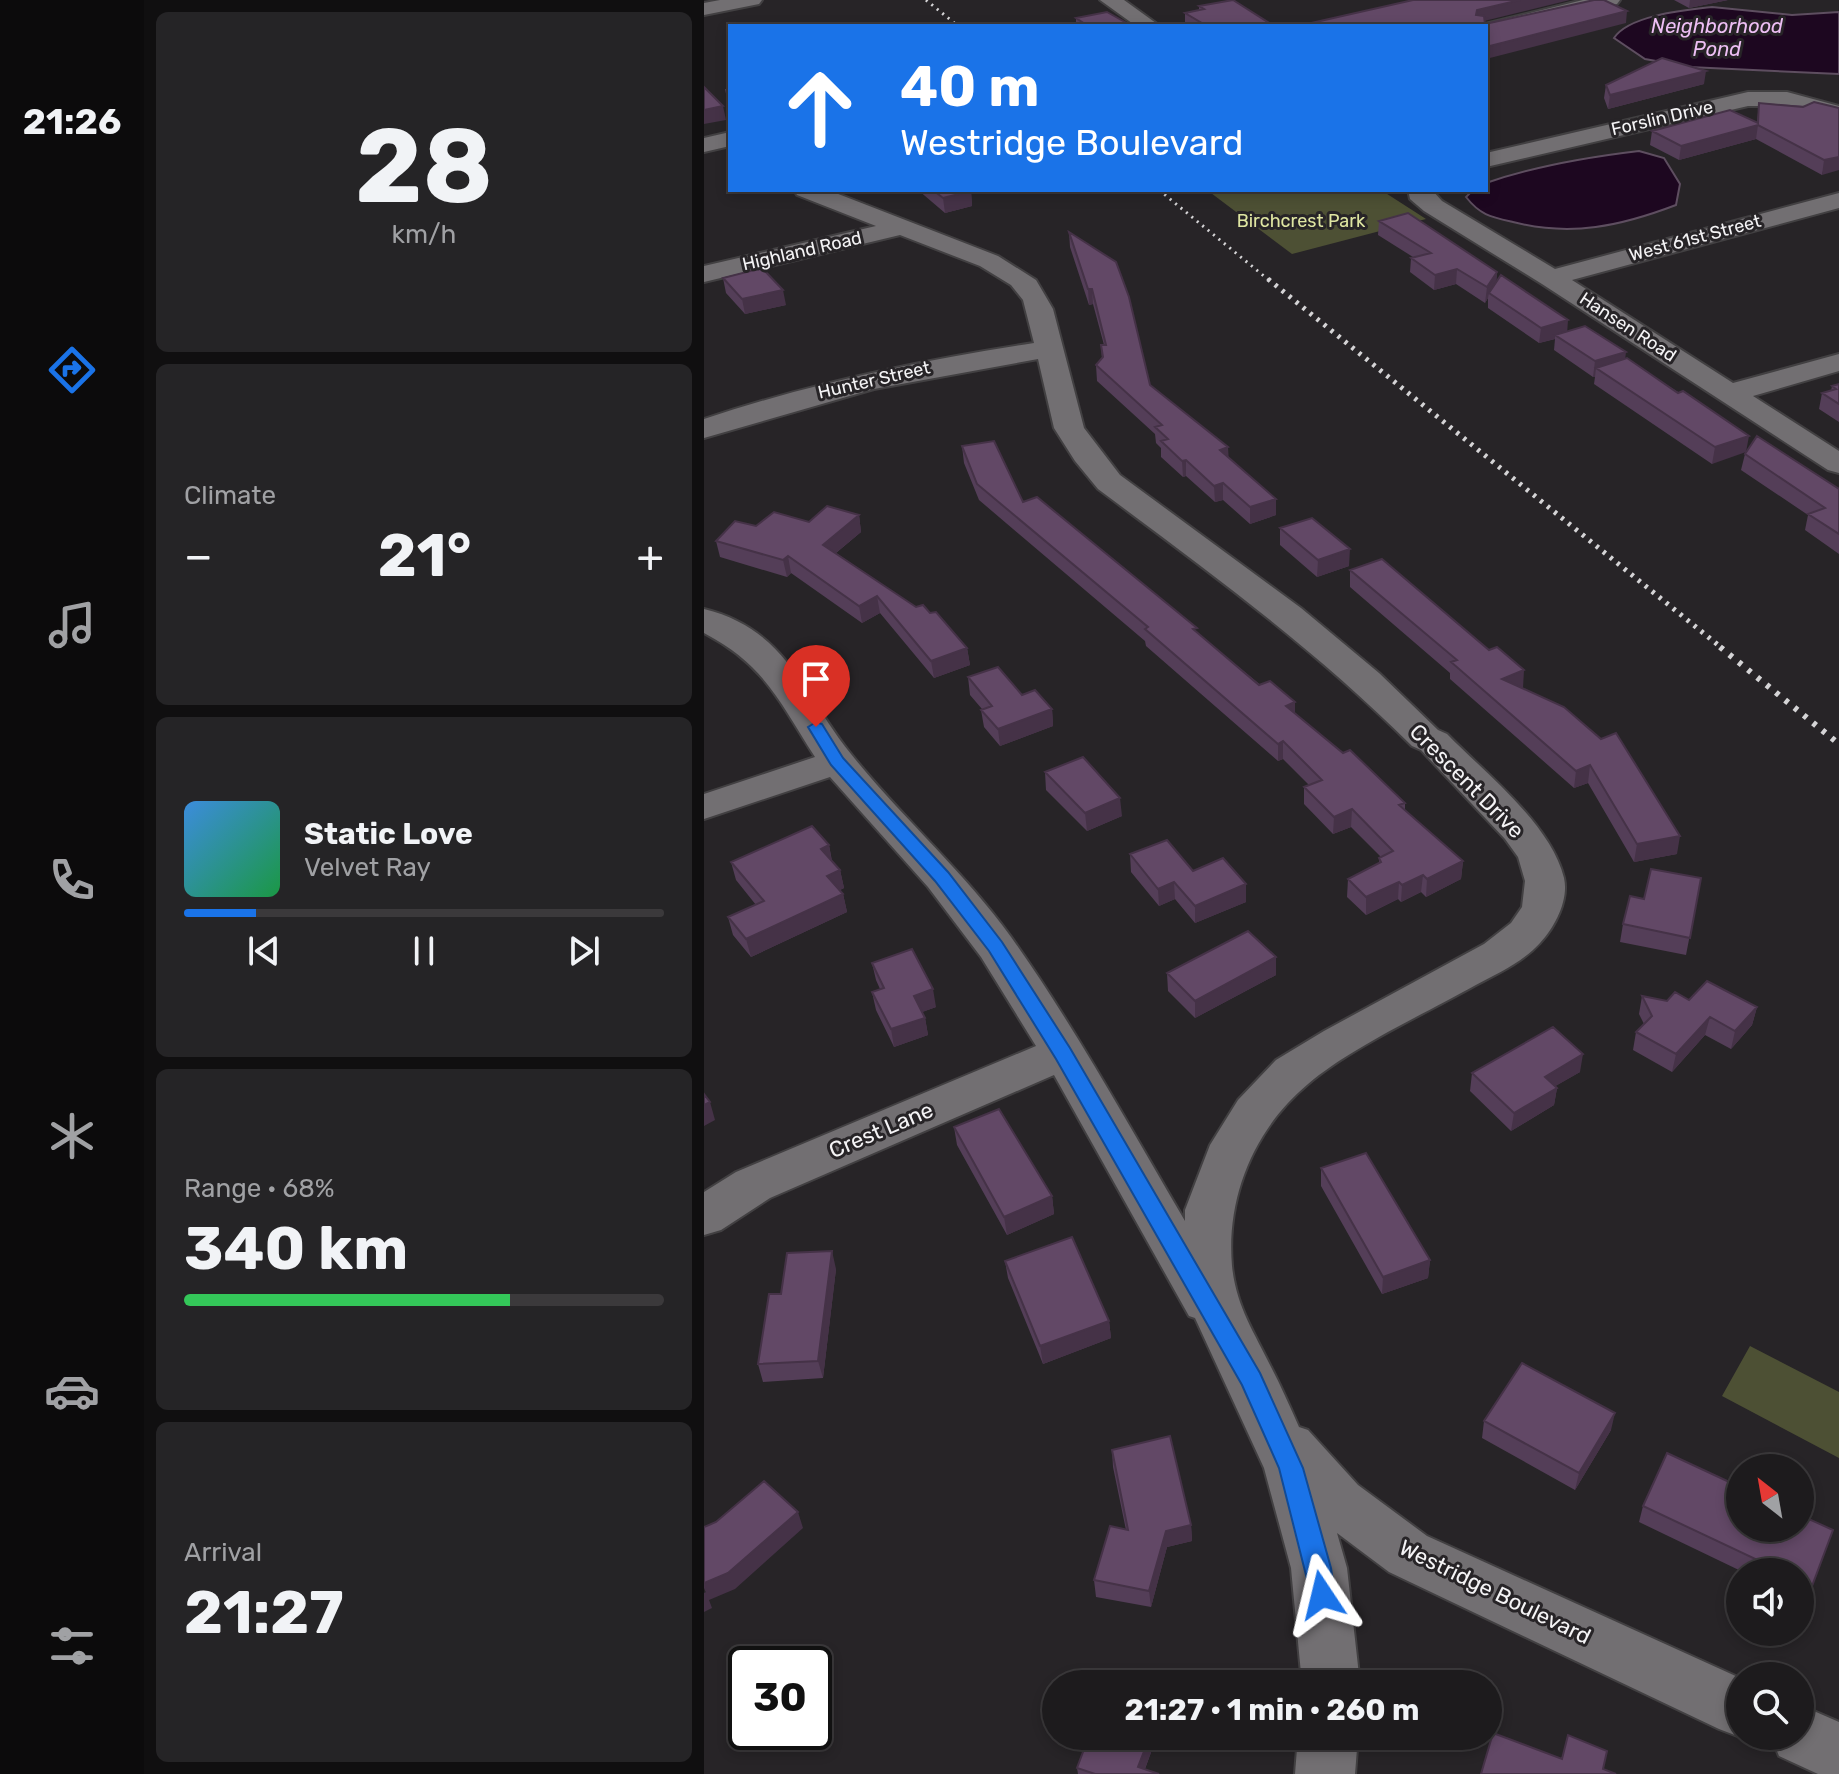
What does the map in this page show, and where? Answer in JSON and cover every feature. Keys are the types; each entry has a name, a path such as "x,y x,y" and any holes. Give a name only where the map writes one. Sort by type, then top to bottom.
{"street":[{"path":"704,9 752,0"},
{"path":"1110,0 1147,24"},
{"path":"1488,28 1610,0"},
{"name":"Forslin Drive","path":"1489,157 1748,99 1787,99 1839,113"},
{"path":"704,145 728,140"},
{"name":"Crescent Drive","path":"811,192 989,261 1009,270 1024,282 1035,295 1040,309 1069,428 1086,455 1109,482 1289,615 1367,681 1425,738 1434,742 1519,830 1537,856 1545,881 1542,908 1526,933 1499,954 1339,1042 1292,1072 1254,1112 1226,1158 1209,1210 1208,1267 1221,1325 1252,1380 1291,1468 1319,1568 1330,1670"},
{"name":"Hansen Road","path":"1420,192 1433,206 1551,278 1839,464"},
{"name":"West 61st Street","path":"1551,278 1839,200"},
{"name":"Highland Road","path":"704,274 899,228"},
{"name":"Hunter Street","path":"704,429 775,405 893,374 1049,349"},
{"path":"1730,393 1839,362"},
{"name":"Westridge Boulevard","path":"704,619 746,641 775,667 837,762 960,900 996,947 1063,1053 1286,1444 1339,1503 1408,1554 1726,1702"},
{"path":"704,807 837,762"},
{"name":"Crest Lane","path":"704,1216 753,1185 1063,1053"},
{"path":"1814,1741 1839,1753"},
{"path":"1325,1774 1327,1750"}],"green space":[{"name":"Birchcrest Park","path":"1210,192 1384,192 1426,219 1292,254"},
{"path":"1750,1346 1839,1392 1839,1458 1722,1396"}],"water":[{"name":"Neighborhood Pond","path":"1712,7 1792,15 1839,12 1839,74 1689,67 1645,59 1614,38 1621,30 1645,19"},
{"path":"1639,151 1664,158 1680,184 1676,205 1616,224 1555,229 1492,217 1481,212 1466,197 1471,192 1488,192 1488,182 1581,159"}],"building":[{"path":"1233,0 1271,24 1204,24 1185,13 1204,9 1199,6"},
{"path":"1413,0 1520,0 1477,10 1476,15 1484,16 1485,24 1307,24"},
{"path":"1594,0 1604,0 1627,11 1488,46 1488,24 1485,24"},
{"path":"1107,12 1128,24 1085,24 1076,18"},
{"path":"1662,58 1706,71 1610,95 1606,85"},
{"path":"704,87 723,106 704,110"},
{"path":"1814,102 1839,108 1839,157 1824,160 1758,125 1681,146 1652,131 1730,110 1758,123 1759,103 1803,107"},
{"path":"936,192 967,192 943,198"},
{"path":"1408,213 1497,272 1487,287 1457,269 1435,275 1411,258 1431,253 1379,221"},
{"path":"1069,232 1116,262 1129,297 1150,385 1228,447 1220,450 1276,499 1250,507 1223,483 1214,486 1161,441 1168,439 1155,427 1162,425 1096,365 1103,357 1101,345 1106,345 1092,289 1088,289"},
{"path":"762,268 783,290 742,299 723,278"},
{"path":"1501,275 1568,320 1541,328 1489,293"},
{"path":"1585,326 1626,352 1595,361 1555,335"},
{"path":"1627,358 1749,436 1715,447 1596,368"},
{"path":"1839,384 1839,404 1822,393 1836,389 1832,386"},
{"path":"1757,436 1839,489 1839,534 1808,514 1825,508 1745,454"},
{"path":"994,441 1023,502 1037,497 1197,628 1193,629 1259,685 1270,681 1295,702 1286,706 1343,753 1350,750 1405,803 1399,805 1463,861 1427,879 1423,875 1402,885 1399,882 1366,897 1348,879 1381,862 1379,858 1393,851 1352,809 1334,817 1304,787 1322,780 1283,741 1278,744 1145,629 1148,627 977,484 962,446"},
{"path":"827,506 859,515 823,545 916,607 923,605 930,613 936,612 967,648 931,661 877,596 859,606 788,556 783,560 716,541 735,521 756,526 774,512 809,522"},
{"path":"1312,518 1350,549 1318,560 1280,528"},
{"path":"1382,559 1489,650 1497,647 1524,670 1502,679 1564,707 1601,739 1616,733 1680,836 1637,844 1590,765 1576,771 1451,662 1457,660 1350,570"},
{"path":"998,667 1022,695 1035,690 1052,709 998,729 981,710 992,706 968,677"},
{"path":"1083,757 1120,798 1085,813 1045,772"},
{"path":"812,826 829,845 821,849 840,870 827,876 843,894 746,939 728,917 764,901 731,862"},
{"path":"1167,840 1193,871 1223,858 1246,884 1195,906 1174,882 1158,889 1130,854"},
{"path":"1651,869 1701,878 1690,938 1623,924 1630,896 1644,899"},
{"path":"1248,931 1276,957 1195,1001 1167,973"},
{"path":"912,949 933,989 914,996 925,1018 891,1029 872,992 884,988 872,963"},
{"path":"1707,981 1757,1007 1735,1031 1710,1017 1676,1054 1636,1032 1652,1016 1642,996 1667,1001 1675,992 1689,1000"},
{"path":"1553,1027 1583,1054 1545,1077 1557,1088 1514,1113 1472,1073"},
{"path":"999,1109 1052,1196 1004,1217 954,1127"},
{"path":"1366,1153 1430,1260 1383,1277 1321,1168"},
{"path":"1072,1237 1109,1321 1040,1346 1005,1261"},
{"path":"832,1251 818,1361 758,1364 769,1294 781,1294 787,1253"},
{"path":"1522,1363 1615,1413 1579,1473 1484,1421"},
{"path":"1170,1436 1191,1525 1166,1531 1149,1591 1094,1580 1110,1526 1128,1530 1112,1450"},
{"path":"1667,1453 1726,1480 1726,1542 1814,1542 1814,1521 1833,1530 1814,1581 1814,1558 1753,1558 1643,1506"},
{"path":"764,1481 798,1512 728,1573 704,1583 704,1527 716,1522"},
{"path":"1568,1735 1607,1751 1603,1769 1616,1774 1481,1774 1488,1750 1502,1750 1502,1736 1562,1759"},
{"path":"1084,1750 1145,1750 1138,1767 1159,1774 1095,1774 1077,1768"}],"railway":[{"path":"926,0 956,24"},
{"path":"1161,192 1270,281"},
{"path":"1268,279 1723,649"},
{"path":"1720,647 1839,744"}],"route":[{"path":"816,727 837,762 942,877 996,947 1063,1053 1252,1380 1291,1468 1319,1568 1322,1595"}]}
